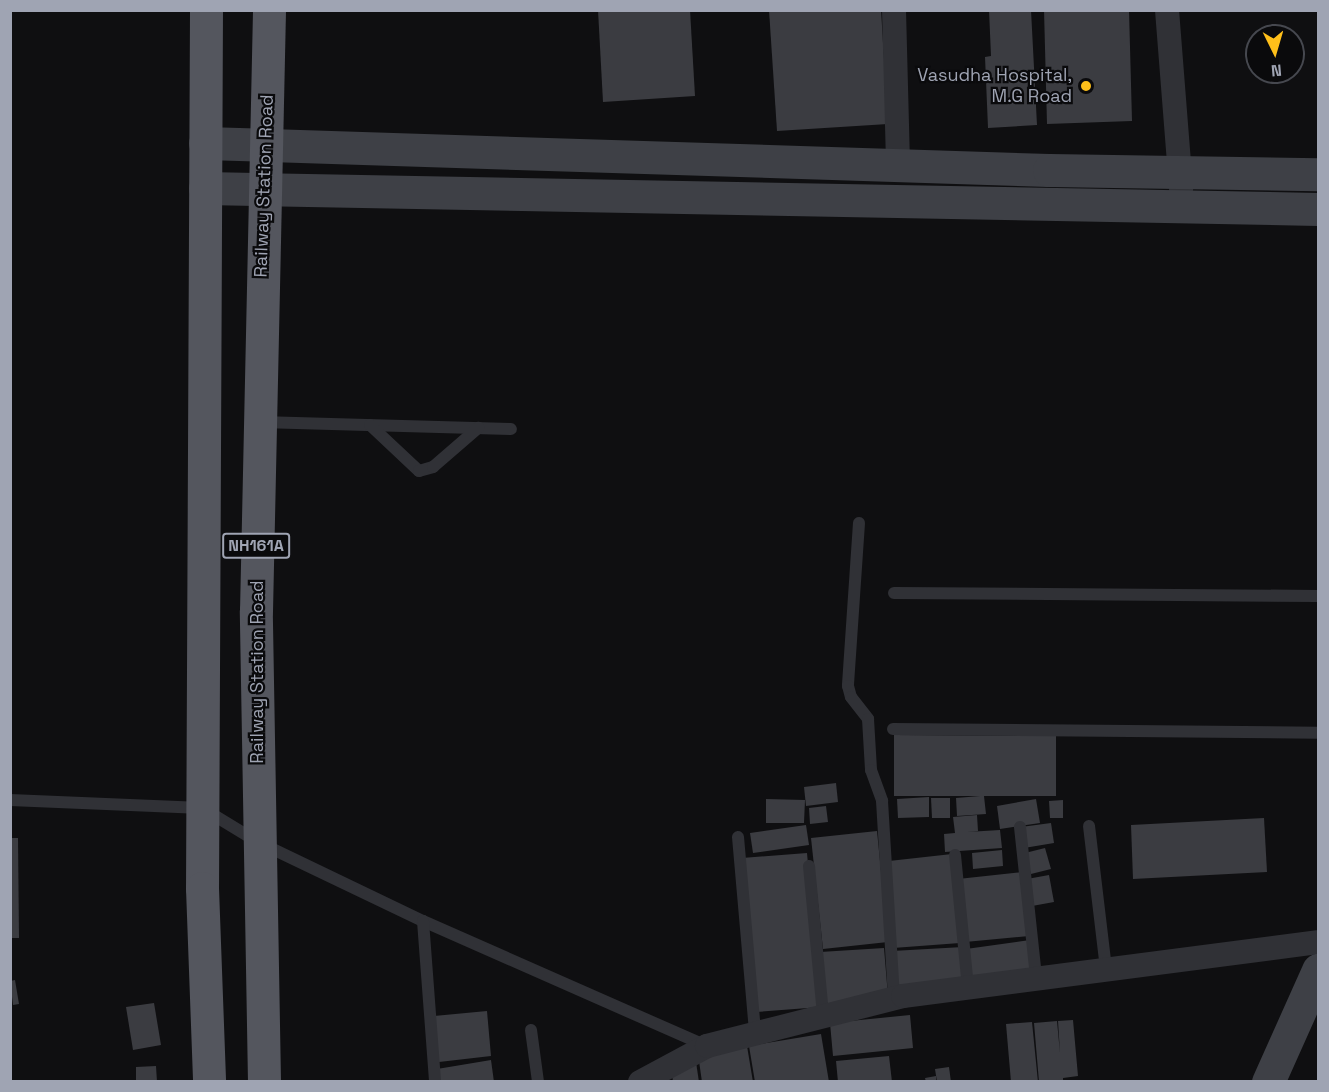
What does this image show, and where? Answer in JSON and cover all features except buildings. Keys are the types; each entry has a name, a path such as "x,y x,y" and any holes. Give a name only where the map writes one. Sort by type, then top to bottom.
{"highway":[{"name":"NH161A","path":"206,10 202,808 209,1082"},
{"name":"Railway Station Road","path":"264,1082 258,842 257,422 267,143 269,10"}],"main road":[{"path":"205,143 267,143 898,165 1318,174"},
{"path":"205,188 264,187 1181,209 1318,209"},
{"path":"1268,1082 1318,970"}],"street":[{"path":"894,10 898,165"},
{"path":"1167,10 1181,209"},
{"path":"655,1078 707,1046 823,1014 894,998 1036,977 1318,942"}],"lane":[{"path":"257,422 511,429"},
{"path":"370,425 419,471 433,467 478,428"},
{"path":"859,523 848,686 851,697 868,719 871,770 882,801 894,998"},
{"path":"894,593 1318,596"},
{"path":"893,729 1318,733"},
{"path":"10,800 202,808 258,842 423,921 707,1046"},
{"path":"1089,826 1106,968"},
{"path":"1020,827 1036,977"},
{"path":"738,837 755,1033"},
{"path":"956,855 968,987"},
{"path":"809,866 823,1014"},
{"path":"423,921 435,1082"},
{"path":"531,1030 538,1082"}],"place":[{"name":"Vasudha Hospital, M.G Road","path":"1086,86"}]}
